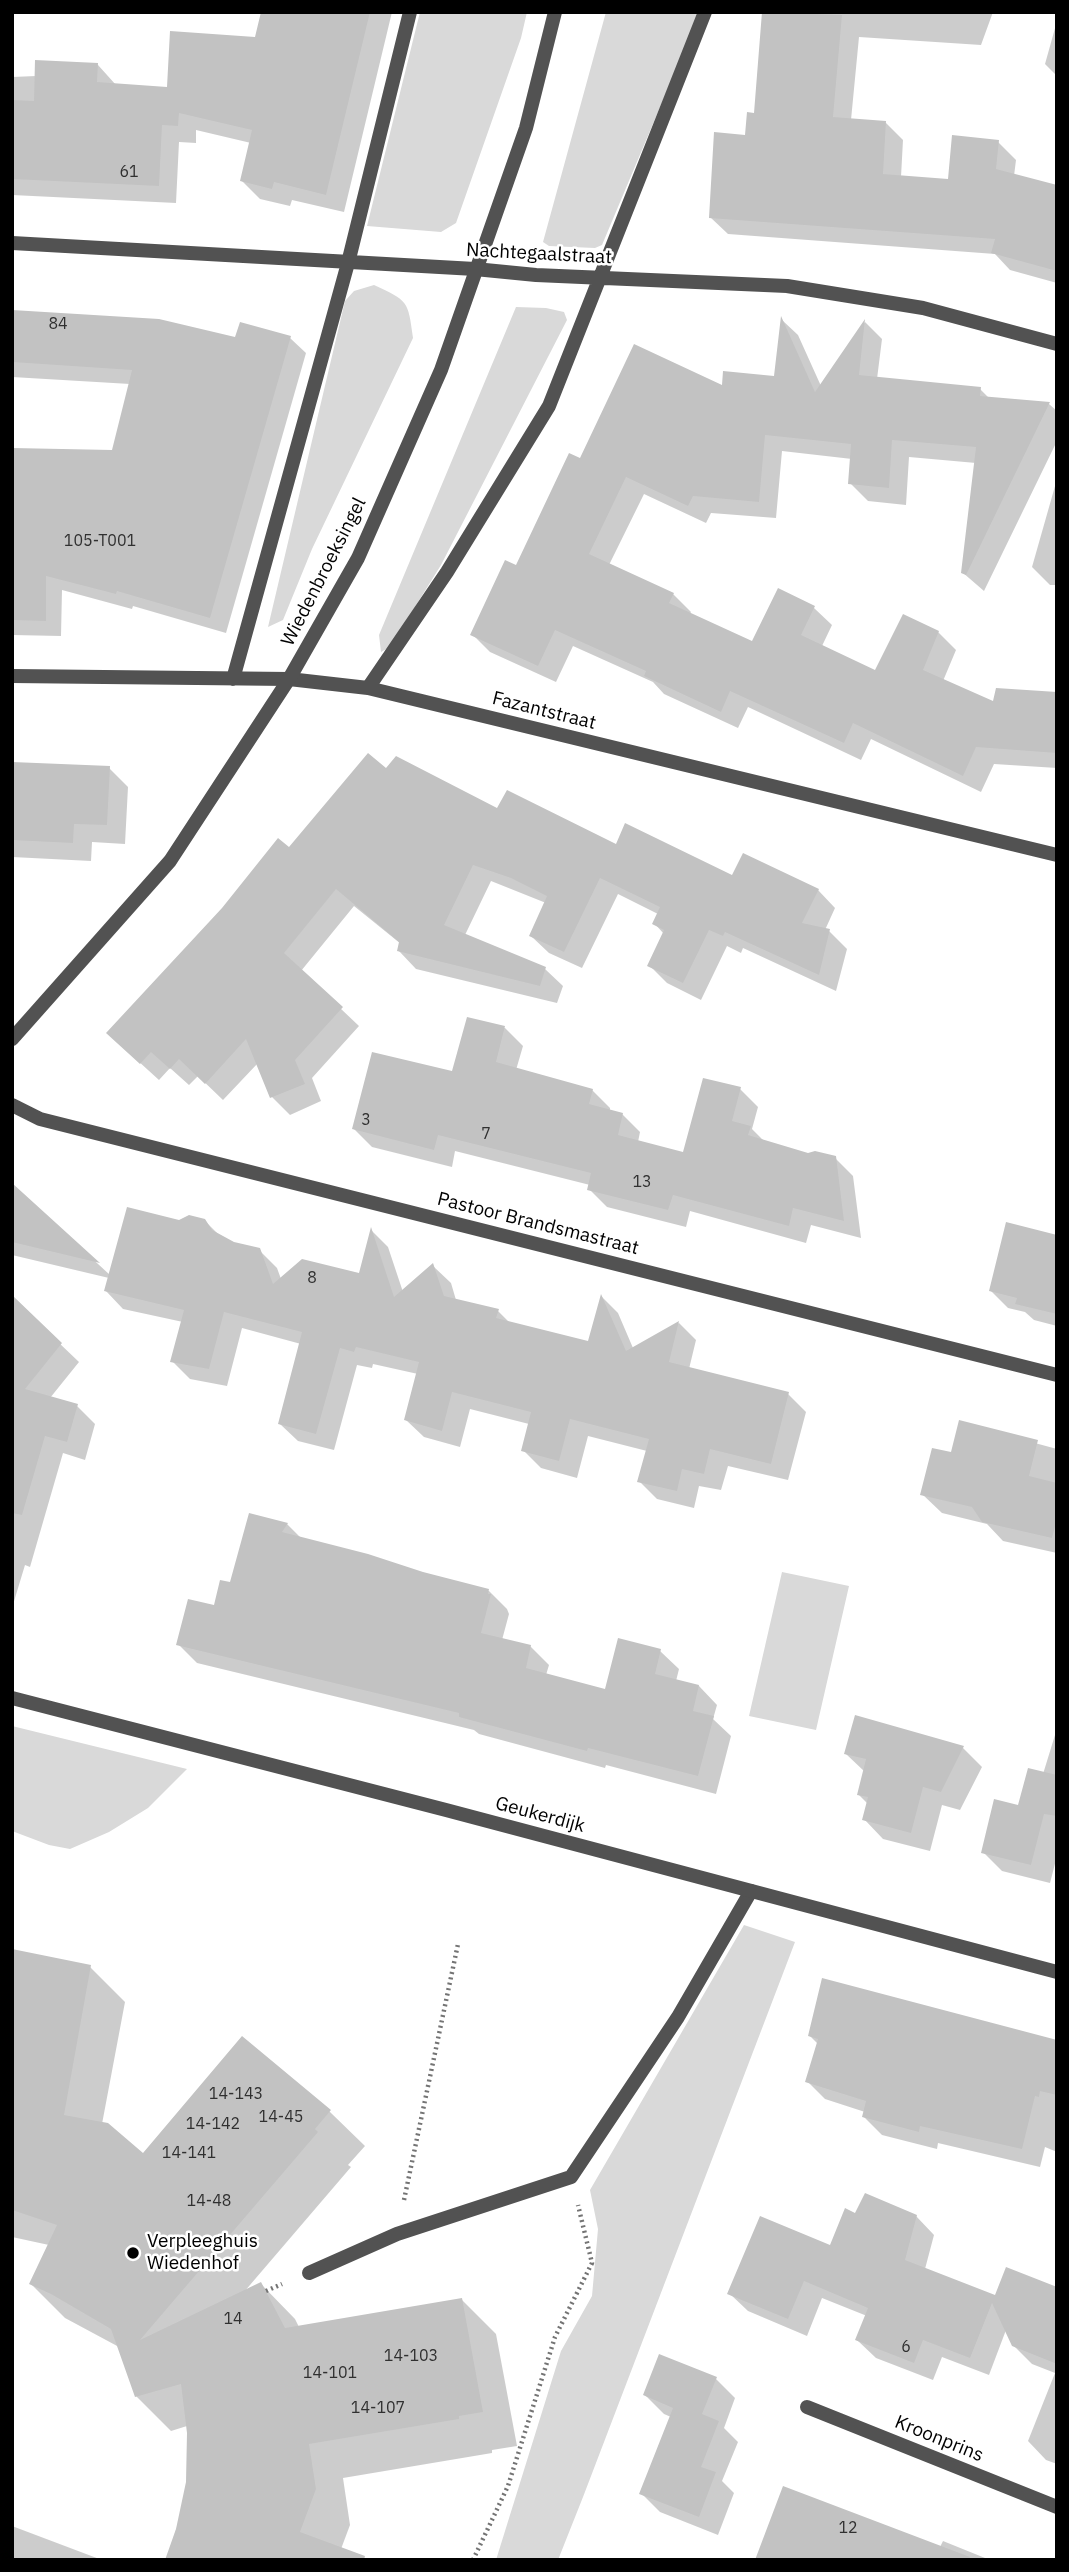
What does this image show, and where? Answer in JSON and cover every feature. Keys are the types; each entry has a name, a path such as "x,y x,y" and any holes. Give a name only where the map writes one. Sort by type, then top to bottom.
{"street":[{"path":"233,679 348,263 410,12"},
{"name":"Wiedenbroeksingel","path":"12,1039 170,861 289,679 358,558 441,370 526,128 555,12"},
{"path":"368,688 447,572 549,406 705,12"},
{"name":"Nachtegaalstraat","path":"12,243 475,269 536,275 787,286 923,308 1057,344"},
{"name":"Fazantstraat","path":"12,676 289,679 368,688 1057,855"},
{"name":"Pastoor Brandsmastraat","path":"12,1105 40,1119 1057,1376"},
{"name":"Geukerdijk","path":"12,1698 1057,1972"},
{"path":"309,2273 397,2234 572,2177 678,2017 751,1891"},
{"name":"Kroonprins","path":"807,2407 1057,2507"}],"path":[{"path":"397,2234 458,1944"},
{"path":"473,2560 509,2486 555,2337 592,2263 572,2177"}],"shaded area":[{"path":"420,12 527,12 521,38 456,223 441,232 367,226"},
{"path":"606,12 700,12 602,245 595,248 549,246 543,242"},
{"path":"374,285 404,303 410,316 413,338 312,549 283,620 268,627 345,301 354,291"},
{"path":"516,307 546,308 564,312 567,320 441,565 390,647 381,652 379,635"},
{"path":"782,1572 849,1586 816,1730 749,1716"},
{"path":"12,1726 187,1769 148,1808 109,1832 70,1849 49,1845 12,1831"},
{"path":"744,1925 795,1942 583,2497 558,2560 496,2560 561,2351 592,2296 598,2229 590,2190"}],"building":[{"path":"261,12 370,12 326,195 274,182 272,189 240,181 252,130 179,113 178,126 162,125 159,186 12,179 12,100 34,101 35,60 98,63 97,82 167,87 170,31 255,37"},
{"path":"762,12 842,15 833,117 886,121 883,174 948,179 952,135 999,140 996,169 1057,185 1057,271 991,253 995,239 709,218 714,132 745,135 747,112 754,113"},
{"path":"12,310 159,319 235,337 240,322 291,336 210,618 117,591 116,594 46,576 46,621 12,620 12,448 112,450 132,370 12,362"},
{"path":"781,316 815,392 865,319 859,375 981,387 980,396 1050,402 966,575 961,573 976,447 892,440 889,488 848,484 851,444 765,435 759,502 693,496 688,506 626,477 589,554 674,593 669,603 752,641 778,588 815,606 801,635 875,670 903,614 939,631 923,670 993,701 996,688 1057,692 1057,753 976,747 963,776 853,723 844,743 730,691 721,712 644,676 646,671 555,630 538,666 470,635 505,560 516,565 569,453 580,458 634,344 722,385 723,371 774,376"},
{"path":"368,753 386,768 396,756 497,808 507,790 616,844 625,823 732,875 743,853 819,889 802,923 830,929 819,975 725,932 723,936 709,930 683,983 647,966 664,930 652,924 660,907 600,878 564,952 529,936 547,896 511,878 473,865 444,925 546,967 540,986 397,951 399,942 336,889 284,953 343,1007 295,1060 305,1084 270,1098 246,1039 205,1084 179,1059 170,1069 151,1052 140,1064 106,1033 222,908 278,838 289,847"},
{"path":"12,762 110,766 107,825 74,824 73,843 12,840"},
{"path":"467,1017 505,1026 496,1062 593,1089 589,1104 623,1113 618,1135 683,1152 703,1078 741,1087 732,1121 751,1126 748,1135 808,1153 815,1151 836,1156 844,1221 793,1208 789,1226 673,1195 668,1210 587,1190 591,1173 438,1135 434,1150 352,1129 372,1052 452,1071"},
{"path":"12,1183 100,1263 12,1242"},
{"path":"127,1207 179,1220 189,1215 205,1219 212,1230 234,1242 260,1248 273,1284 302,1259 359,1273 371,1227 394,1297 433,1263 444,1296 499,1309 496,1318 588,1341 601,1294 626,1351 679,1321 669,1362 789,1392 771,1464 710,1449 704,1474 682,1469 677,1491 637,1482 649,1439 570,1419 559,1461 521,1451 531,1412 452,1392 442,1431 404,1420 419,1362 356,1347 354,1352 340,1348 316,1434 278,1424 302,1332 224,1312 209,1369 170,1362 184,1310 104,1291"},
{"path":"1006,1222 1057,1235 1057,1314 1015,1304 1017,1298 989,1291"},
{"path":"12,1295 62,1343 25,1389 78,1404 67,1442 45,1436 22,1515 12,1513"},
{"path":"959,1420 1038,1440 1029,1476 1057,1483 1057,1519 1052,1538 982,1522 972,1507 920,1495 932,1448 951,1452"},
{"path":"249,1513 288,1523 282,1532 489,1589 488,1594 491,1594 481,1633 531,1645 526,1668 605,1689 618,1638 661,1649 655,1674 699,1685 693,1711 714,1716 698,1776 588,1748 587,1751 459,1717 459,1713 176,1645 188,1599 214,1605 220,1580 230,1582"},
{"path":"855,1715 964,1746 941,1792 923,1787 911,1833 862,1820 868,1797 857,1795 866,1759 844,1754"},
{"path":"1028,1768 1057,1775 1057,1816 1044,1814 1031,1865 981,1853 994,1799 1018,1805"},
{"name":"Verpleeghuis Wiedenhof","path":"12,1949 91,1965 64,2115 108,2123 143,2153 242,2036 331,2110 315,2129 318,2132 140,2340 261,2282 285,2328 462,2298 483,2412 459,2416 459,2419 309,2444 316,2489 300,2532 365,2556 364,2560 165,2560 176,2529 186,2482 187,2433 181,2384 135,2397 111,2329 29,2284 57,2225 12,2210"},
{"path":"822,1978 1057,2040 1057,2095 1040,2091 1039,2097 1035,2096 1022,2149 920,2126 919,2132 862,2117 866,2101 805,2082 818,2039 808,2036"},
{"path":"865,2193 917,2215 905,2260 995,2295 1006,2267 1057,2287 1057,2364 1012,2346 992,2303 970,2358 923,2340 914,2363 855,2340 868,2308 804,2281 788,2319 727,2294 760,2216 830,2245 845,2208 855,2213"},
{"path":"659,2354 717,2377 702,2414 719,2421 701,2467 716,2472 699,2517 639,2494 673,2408 643,2395"},
{"path":"783,2486 970,2557 969,2560 755,2560"}],"place":[{"name":"Verpleeghuis Wiedenhof","path":"133,2253"}]}
